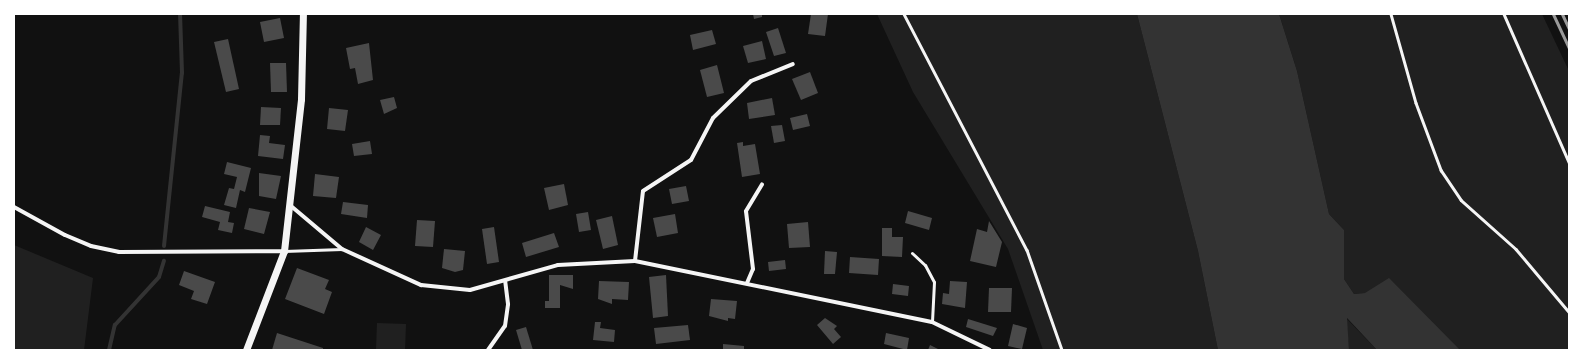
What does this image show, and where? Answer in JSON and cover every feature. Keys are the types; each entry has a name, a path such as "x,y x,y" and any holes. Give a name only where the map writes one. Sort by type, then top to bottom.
{"street":[{"path":"246,350 284,251 291,206 301,99 303,14"},
{"path":"636,261 643,191 691,160 713,118 751,81 793,64"},
{"path":"747,283 752,269 746,211 762,184"},
{"path":"291,206 342,249 421,285 470,290 558,265 636,261 932,322 990,350"},
{"path":"14,207 72,238 118,252 284,251"},
{"path":"488,350 505,326 508,304 505,281"}],"lane":[{"path":"284,251 342,249"},
{"path":"912,253 925,265 934,282 932,322"}],"path":[{"path":"904,14 1027,250 1062,350"},
{"path":"1391,14 1416,104 1441,170 1461,200 1516,249 1569,312"},
{"path":"1504,14 1569,162"}],"shaded area":[{"path":"877,14 1137,14 1198,251 1218,350 1043,350 1008,249 913,92"},
{"path":"1137,14 1279,14 1297,71 1329,214 1344,230 1344,279 1354,294 1365,293 1389,278 1460,350 1377,350 1347,318 1349,350 1218,350 1198,251"},
{"path":"1279,14 1542,14 1569,71 1569,350 1460,350 1365,293 1354,294 1344,279 1344,230 1329,214 1297,71"},
{"path":"14,245 93,278 84,350 14,350"},
{"path":"1346,318 1377,350 1349,350"},
{"path":"377,323 406,324 405,350 376,350"}],"building":[{"path":"753,14 762,14 762,17 754,19"},
{"path":"811,14 828,14 825,36 808,34"},
{"path":"280,18 284,38 264,42 260,22"},
{"path":"778,28 786,53 774,56 766,32"},
{"path":"712,30 716,44 693,50 690,35"},
{"path":"228,39 239,89 226,92 214,42"},
{"path":"762,41 766,59 748,63 743,46"},
{"path":"369,43 373,80 358,84 355,68 350,69 346,48"},
{"path":"270,63 286,63 287,92 271,92"},
{"path":"717,65 724,93 707,97 700,70"},
{"path":"810,72 818,93 801,100 792,79"},
{"path":"394,97 397,108 384,114 380,100"},
{"path":"772,98 775,115 749,119 747,103"},
{"path":"261,107 281,108 280,125 260,125"},
{"path":"329,108 348,110 345,131 327,129"},
{"path":"807,114 810,126 793,130 790,118"},
{"path":"782,125 785,141 774,143 771,126"},
{"path":"260,135 270,136 269,143 285,145 283,159 258,156"},
{"path":"370,141 372,154 354,156 352,144"},
{"path":"743,142 743,146 755,144 760,174 742,177 737,143"},
{"path":"227,162 251,168 245,192 240,190 236,208 224,205 229,188 234,189 237,177 224,174"},
{"path":"259,173 281,176 276,199 259,196"},
{"path":"315,174 339,177 336,198 313,196"},
{"path":"564,184 568,205 549,210 544,188"},
{"path":"686,186 689,201 672,204 669,189"},
{"path":"343,202 368,205 367,218 341,214"},
{"path":"205,206 230,212 228,222 234,223 232,233 218,230 220,222 202,217"},
{"path":"249,208 270,212 264,234 244,229"},
{"path":"908,211 932,218 929,230 905,223"},
{"path":"588,212 591,230 579,232 576,214"},
{"path":"675,214 678,233 657,237 653,218"},
{"path":"612,216 618,245 603,249 596,220"},
{"path":"417,220 435,221 433,247 415,246"},
{"path":"989,221 1002,242 996,267 970,261 977,229 987,232"},
{"path":"808,222 810,247 789,248 787,224"},
{"path":"366,227 381,235 373,250 359,242"},
{"path":"494,227 499,262 487,264 482,229"},
{"path":"882,228 892,228 892,237 903,237 902,257 882,256"},
{"path":"554,233 559,247 526,257 522,243"},
{"path":"444,249 465,251 463,270 455,272 442,268"},
{"path":"825,251 837,252 835,274 824,274"},
{"path":"850,257 879,259 878,275 849,273"},
{"path":"785,260 786,269 769,271 768,262"},
{"path":"297,268 329,280 325,289 332,292 324,314 285,299"},
{"path":"184,271 215,282 207,304 191,299 194,291 179,285"},
{"path":"549,275 573,275 573,289 560,285 560,308 545,308 545,301 549,301"},
{"path":"666,275 668,316 653,318 649,277"},
{"path":"599,281 629,282 628,300 612,299 612,304 598,299"},
{"path":"950,281 967,282 965,308 942,304 943,293 949,294"},
{"path":"893,284 909,286 908,296 892,294"},
{"path":"989,288 1012,288 1011,312 988,312"},
{"path":"711,299 737,301 735,319 728,318 728,321 709,316"},
{"path":"825,318 837,326 834,329 841,337 833,344 817,325"},
{"path":"968,319 997,328 993,336 966,327"},
{"path":"595,322 601,322 600,328 615,330 614,342 593,340"},
{"path":"1013,324 1027,328 1022,349 1008,346"},
{"path":"688,325 690,340 656,344 654,328"},
{"path":"526,327 533,350 522,350 516,330"},
{"path":"277,333 323,348 323,350 272,350"},
{"path":"886,333 909,338 907,350 884,344"},
{"path":"723,344 744,346 744,350 723,350"},
{"path":"930,345 940,350 928,350"}],"waterway":[{"path":"164,246 182,73 180,14"},
{"path":"109,350 115,325 159,277 164,261"}],"railway":[{"path":"1553,14 1569,49"},
{"path":"1562,14 1569,29"}]}
